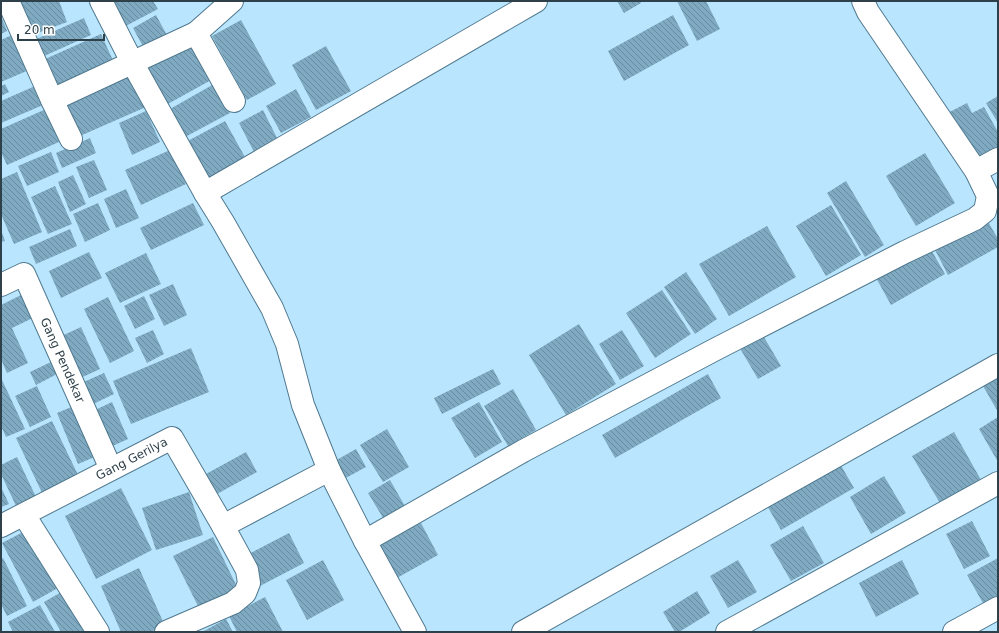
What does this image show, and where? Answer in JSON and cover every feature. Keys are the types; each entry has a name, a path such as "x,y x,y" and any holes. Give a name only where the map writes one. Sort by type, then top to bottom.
{"street":[{"path":"8,1 71,139"},
{"path":"101,1 133,64 205,193 272,308 288,344 303,405 329,470 365,541 415,632"},
{"path":"52,100 133,64 196,33 232,1"},
{"path":"205,193 536,1"},
{"path":"365,541 523,451 716,349 905,252 975,219 985,211 988,196 976,171 868,12 863,1"},
{"path":"196,33 234,101"},
{"path":"976,171 998,159"},
{"name":"Gang Pendekar","path":"1,285 24,274 111,469"},
{"path":"523,632 998,365"},
{"name":"Gang Gerilya","path":"1,526 172,438 223,526"},
{"path":"166,632 233,603 245,593 250,583 247,570 223,526 329,470"},
{"path":"727,632 998,483"},
{"path":"24,515 98,632"},
{"path":"954,632 998,608"}],"building":[{"path":"16,1 59,1 67,22 30,36"},
{"path":"115,1 153,1 158,9 122,28 109,4"},
{"path":"617,1 640,1 641,3 624,13"},
{"path":"677,1 706,1 720,29 697,41"},
{"path":"156,15 169,39 146,52 133,28"},
{"path":"673,15 689,45 624,81 608,51"},
{"path":"1,16 7,31 1,34"},
{"path":"84,18 91,35 42,57 34,40"},
{"path":"241,20 276,84 247,100 212,36"},
{"path":"14,34 29,70 1,82 1,40"},
{"path":"101,34 116,67 58,93 43,60"},
{"path":"191,40 213,79 166,105 144,66"},
{"path":"326,46 351,91 316,110 292,65"},
{"path":"132,72 146,107 80,136 65,101"},
{"path":"5,84 9,92 1,96 1,86"},
{"path":"214,84 230,113 185,137 170,109"},
{"path":"35,86 43,105 1,123 1,101"},
{"path":"296,89 311,117 281,133 266,106"},
{"path":"998,96 998,123 986,103"},
{"path":"967,103 972,113 984,107 998,132 998,153 974,167 944,115"},
{"path":"46,109 59,142 7,165 1,152 1,129"},
{"path":"263,110 278,140 254,152 239,123"},
{"path":"146,111 160,142 132,155 119,123"},
{"path":"225,121 246,159 205,182 184,143"},
{"path":"90,138 96,153 62,168 56,153"},
{"path":"170,150 186,184 141,205 125,170"},
{"path":"51,152 59,172 27,186 18,166"},
{"path":"925,153 955,203 916,226 886,176"},
{"path":"94,160 107,190 89,198 76,167"},
{"path":"17,172 42,232 14,244 1,214 1,179"},
{"path":"73,175 86,204 70,212 58,182"},
{"path":"846,181 884,245 865,257 827,193"},
{"path":"55,186 72,224 48,234 31,197"},
{"path":"126,189 139,218 116,228 104,199"},
{"path":"98,203 110,230 85,242 73,214"},
{"path":"193,203 204,225 151,250 140,228"},
{"path":"831,205 861,255 826,276 796,226"},
{"path":"986,218 998,239 998,247 948,275 934,248"},
{"path":"767,226 796,277 729,316 699,264"},
{"path":"70,229 77,246 36,264 29,247"},
{"path":"1,230 5,241 1,242"},
{"path":"929,246 945,274 891,305 875,276"},
{"path":"89,252 102,278 61,298 49,271"},
{"path":"146,253 161,284 120,303 105,273"},
{"path":"686,272 717,319 695,334 664,287"},
{"path":"173,284 187,315 164,326 149,295"},
{"path":"662,290 691,334 655,358 626,313"},
{"path":"29,291 41,314 12,328 28,363 7,373 1,359 1,305"},
{"path":"144,296 155,319 135,329 124,306"},
{"path":"108,297 134,351 110,363 84,309"},
{"path":"579,324 616,384 566,415 529,355"},
{"path":"81,327 100,369 74,381 55,339"},
{"path":"153,330 164,354 147,363 135,338"},
{"path":"622,330 644,366 620,380 599,344"},
{"path":"761,332 781,366 758,379 738,345"},
{"path":"191,348 209,392 131,424 113,381"},
{"path":"53,361 59,373 36,385 30,372"},
{"path":"493,369 501,384 442,414 434,398"},
{"path":"104,373 114,394 87,407 77,385"},
{"path":"708,374 721,398 615,458 602,435"},
{"path":"998,378 998,412 983,386"},
{"path":"1,380 25,429 6,437 1,426"},
{"path":"37,386 51,417 30,427 15,396"},
{"path":"513,389 536,430 508,446 484,406"},
{"path":"112,402 128,439 108,448 91,412"},
{"path":"479,402 502,442 475,458 451,418"},
{"path":"76,405 97,456 78,464 57,413"},
{"path":"998,417 998,462 979,429"},
{"path":"52,421 80,479 44,497 16,438"},
{"path":"387,429 409,467 383,482 360,445"},
{"path":"954,432 981,480 940,503 912,456"},
{"path":"356,449 366,467 342,480 333,462"},
{"path":"246,452 257,472 217,494 206,474"},
{"path":"17,457 37,499 17,508 1,474 1,465"},
{"path":"839,462 854,488 781,530 766,504"},
{"path":"884,476 906,513 871,534 850,497"},
{"path":"390,480 406,508 385,521 368,493"},
{"path":"1,487 9,504 1,507"},
{"path":"121,488 152,550 96,579 65,516"},
{"path":"189,492 203,535 156,550 142,508"},
{"path":"972,521 990,556 964,569 946,534"},
{"path":"421,523 438,555 397,578 379,545"},
{"path":"803,526 824,563 791,581 770,545"},
{"path":"27,530 58,588 33,602 2,543"},
{"path":"289,533 304,563 260,586 245,556"},
{"path":"213,537 239,591 200,610 173,556"},
{"path":"3,558 27,606 7,616 1,604 1,559"},
{"path":"998,558 998,597 984,605 967,575"},
{"path":"323,560 344,600 307,620 286,580"},
{"path":"738,560 757,592 728,608 710,576"},
{"path":"902,560 919,594 876,617 859,583"},
{"path":"139,568 165,626 150,632 121,632 101,586"},
{"path":"63,591 86,632 61,632 44,602"},
{"path":"697,591 710,613 679,632 675,632 663,612"},
{"path":"265,597 283,632 237,632 229,616"},
{"path":"40,605 55,632 13,632 8,622"},
{"path":"226,619 233,632 202,632"}]}
